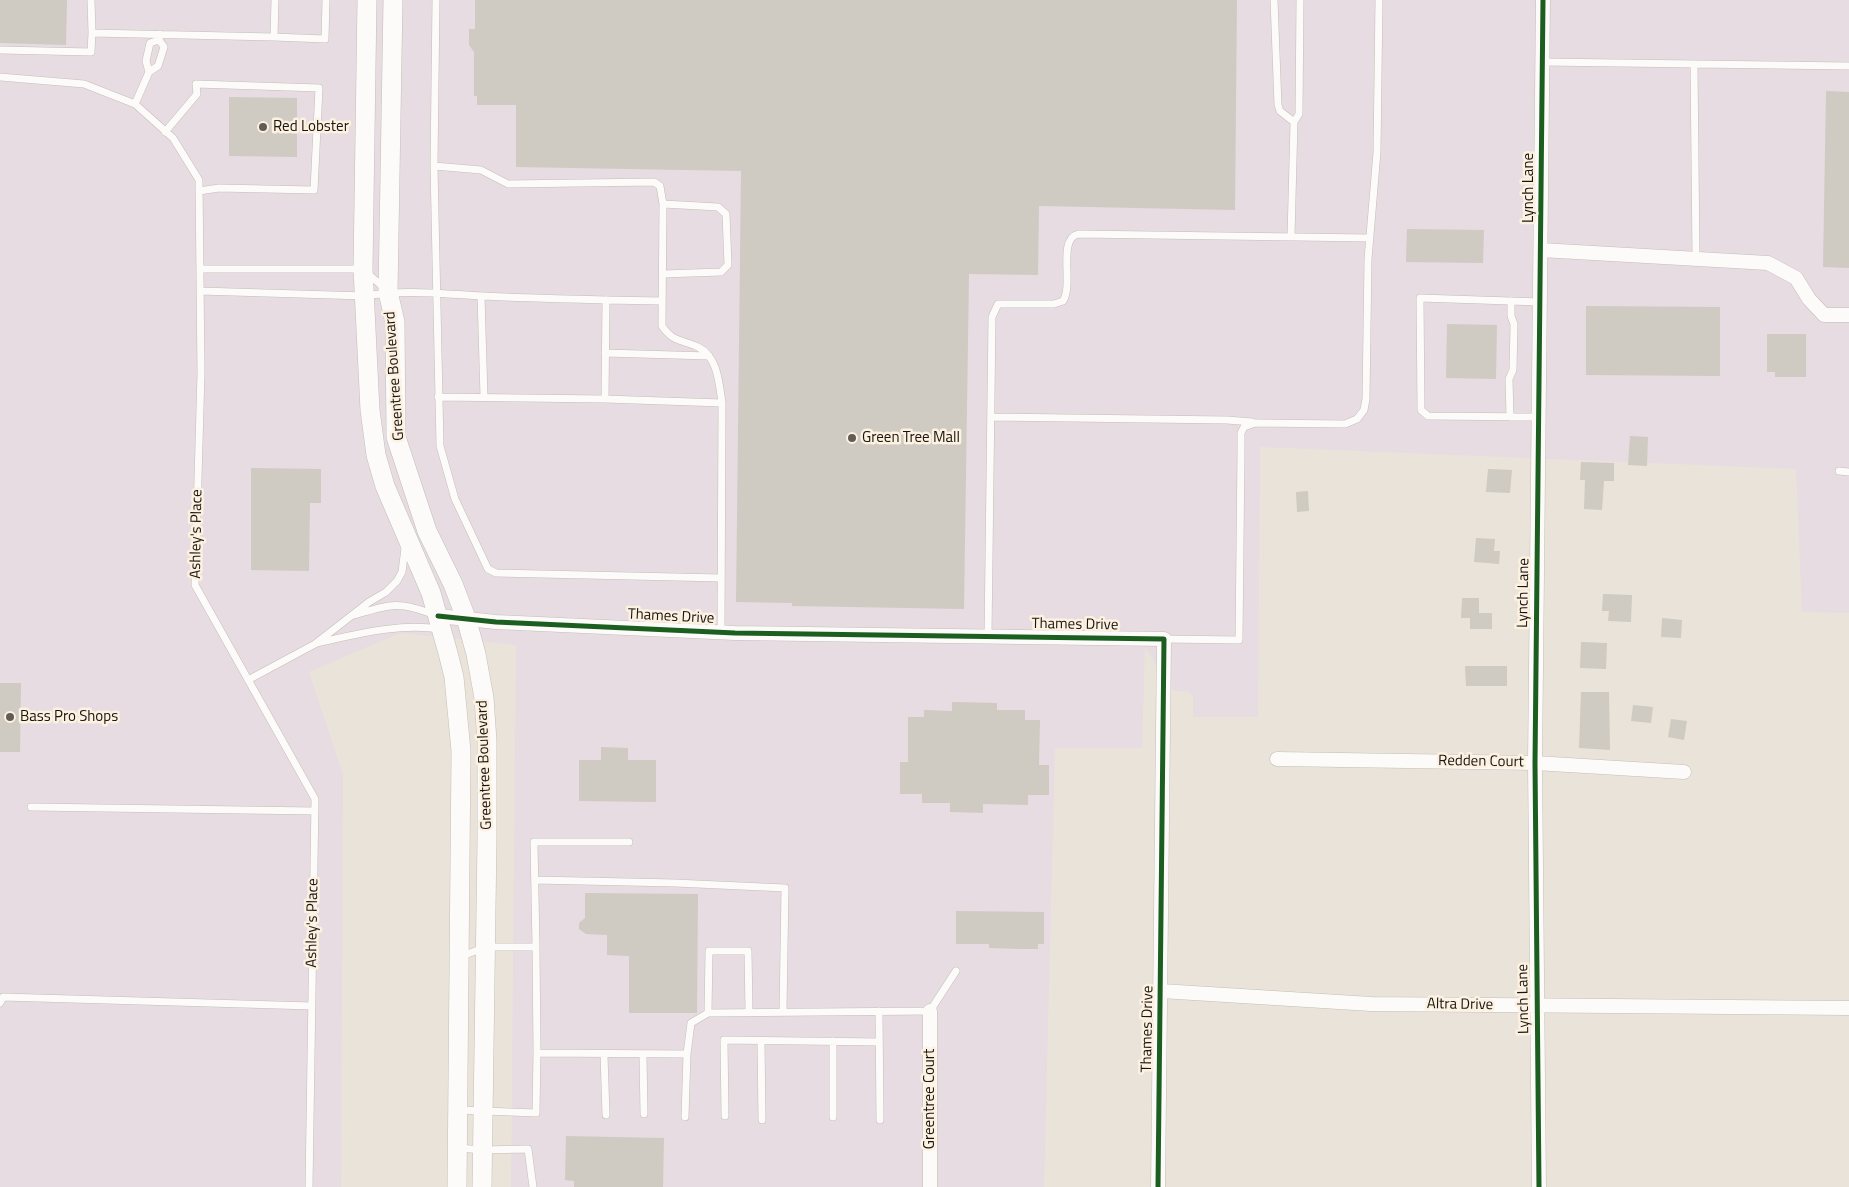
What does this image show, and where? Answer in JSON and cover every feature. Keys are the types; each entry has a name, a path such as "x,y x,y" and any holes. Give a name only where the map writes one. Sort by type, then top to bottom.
{"main road":[{"name":"Greentree Boulevard","path":"367,0 363,269 370,410 376,455 385,486 431,593 440,622 454,677 461,751 457,1187"},
{"name":"Greentree Boulevard","path":"393,0 388,292 395,322 396,437 427,531 466,618 476,654 487,741 482,1187"}],"street":[{"name":"Lynch Lane","path":"1540,1187 1534,763 1543,0"},
{"path":"1541,250 1768,263 1796,278 1809,299 1824,315 1849,315"},
{"name":"Thames Drive","path":"440,622 466,618 496,622 721,632 1164,639 1158,1187"},
{"name":"Redden Court","path":"1277,759 1534,763 1684,772"},
{"name":"Altra Drive","path":"1161,991 1371,1004 1849,1008"},
{"name":"Greentree Court","path":"930,1011 930,1187"}],"lane":[{"path":"0,50 91,52 91,0"},
{"path":"274,37 276,0"},
{"path":"92,33 159,37 325,39 326,0"},
{"path":"436,0 435,293 440,446 455,499 488,569 496,573 721,578"},
{"path":"1274,0 1278,105 1280,111 1294,122"},
{"path":"1291,238 1294,122 1299,114 1300,0"},
{"path":"991,417 1227,420 1255,423 1345,424 1357,419 1364,410 1367,387 1370,238 1377,152 1379,0"},
{"path":"149,72 146,61 150,43 159,37"},
{"path":"136,104 149,72 158,66 164,47 159,37"},
{"path":"1543,62 1849,66"},
{"path":"1694,64 1696,259"},
{"name":"Ashley's Place","path":"0,78 84,84 136,104 172,138 198,180 201,269 201,373 195,585 315,798 309,1187"},
{"path":"165,132 197,94 196,84 319,88 314,190 219,188 199,191"},
{"path":"434,166 481,170 508,184 654,182 660,186 663,204 662,326 669,337 696,346 709,356 716,369 722,403 721,632"},
{"path":"663,204 718,207 726,214 728,265 721,272 663,274"},
{"path":"988,636 992,313 995,307 1001,303 1054,304 1063,301 1067,290 1067,245 1074,235 1370,238"},
{"path":"201,269 363,269 388,292"},
{"path":"200,291 365,296 388,292 435,293 662,301"},
{"path":"481,296 484,397"},
{"path":"1538,417 1428,416 1420,410 1420,298 1540,302"},
{"path":"605,399 606,300"},
{"path":"1510,417 1509,379 1513,370 1514,324 1511,316 1511,301"},
{"path":"605,353 709,356"},
{"path":"438,397 605,399 722,403"},
{"path":"1164,639 1239,640 1241,433 1244,427 1255,423"},
{"path":"1840,471 1849,472"},
{"path":"248,680 315,644 397,581 402,572 405,559 405,534"},
{"path":"352,616 393,604 409,606 440,622"},
{"path":"315,644 356,634 440,622"},
{"path":"31,808 315,811"},
{"path":"457,1110 536,1113 534,842 629,842"},
{"path":"535,880 785,888 783,1011"},
{"path":"459,957 486,947 536,947"},
{"path":"708,1013 709,951 748,951 749,1012"},
{"path":"685,1117 687,1054 691,1023 708,1013 930,1011 956,970"},
{"path":"2,1000 312,1006"},
{"path":"879,1011 880,1120"},
{"path":"725,1116 724,1040 879,1042"},
{"path":"762,1041 762,1120"},
{"path":"833,1117 834,1041"},
{"path":"537,1050 537,1053 604,1055 687,1054"},
{"path":"643,1054 644,1114"},
{"path":"604,1055 606,1115"},
{"path":"457,1148 482,1150 528,1149 532,1187"}],"shaded area":[{"path":"0,0 1849,0 1849,613 1802,612 1796,469 1260,447 1258,717 1193,717 1193,696 1187,691 1174,691 1145,648 1142,748 1055,748 1044,1187 511,1187 516,645 400,633 309,672 343,775 341,1187 0,1187"}],"building":[{"path":"0,0 67,0 66,45 0,43"},
{"name":"Green Tree Mall","path":"475,0 1237,0 1235,210 1039,206 1038,275 969,274 964,609 792,606 792,603 736,602 741,171 516,167 516,105 477,105 477,96 474,96 474,52 469,45 469,29 475,29"},
{"path":"1826,91 1849,92 1849,268 1823,267"},
{"name":"Red Lobster","path":"229,97 297,98 297,157 229,156"},
{"path":"1407,229 1484,230 1483,263 1406,262"},
{"path":"1586,306 1720,307 1720,376 1586,375"},
{"path":"1447,324 1497,325 1496,379 1446,378"},
{"path":"1767,334 1806,334 1806,377 1775,377 1775,372 1767,372"},
{"path":"1630,436 1648,437 1647,466 1628,465"},
{"path":"1581,462 1614,463 1614,481 1604,481 1602,510 1584,509 1585,480 1580,480"},
{"path":"251,468 321,469 321,503 310,503 309,571 251,570"},
{"path":"1488,469 1512,470 1510,493 1486,492"},
{"path":"1308,491 1309,511 1297,512 1296,492"},
{"path":"1476,538 1495,539 1494,551 1500,551 1499,564 1474,562"},
{"path":"1603,594 1632,595 1631,622 1608,621 1609,611 1602,611"},
{"path":"1462,598 1479,598 1479,613 1492,613 1492,629 1470,629 1470,618 1461,618"},
{"path":"1662,618 1682,620 1681,638 1661,637"},
{"path":"1581,642 1607,643 1606,669 1580,668"},
{"path":"1465,666 1507,666 1507,686 1466,686"},
{"name":"Bass Pro Shops","path":"0,683 21,683 20,752 0,752"},
{"path":"1581,692 1609,692 1610,750 1579,748"},
{"path":"952,702 997,703 997,710 1025,710 1025,720 1040,720 1039,765 1049,765 1049,795 1028,795 1028,805 983,804 983,813 950,812 950,803 922,803 922,794 900,794 900,762 908,762 908,717 924,717 924,710 952,711"},
{"path":"1633,705 1653,707 1651,723 1631,721"},
{"path":"1671,719 1687,721 1684,740 1668,737"},
{"path":"601,747 628,748 628,760 656,760 656,802 579,801 579,760 601,760"},
{"path":"585,893 698,894 697,1013 629,1013 629,956 607,955 607,935 586,934 579,929 579,923 585,918"},
{"path":"956,911 1044,912 1044,944 1038,944 1038,949 1021,949 989,948 989,944 956,944"},
{"path":"566,1136 664,1138 663,1187 574,1187 574,1181 565,1180"}],"cycle path":[{"path":"1539,1187 1535,763 1543,0"},
{"path":"438,616 496,622 735,633 1164,639 1158,1187"}],"place":[{"name":"Red Lobster","path":"263,127"},
{"name":"Green Tree Mall","path":"852,438"},
{"name":"Bass Pro Shops","path":"10,717"}]}
